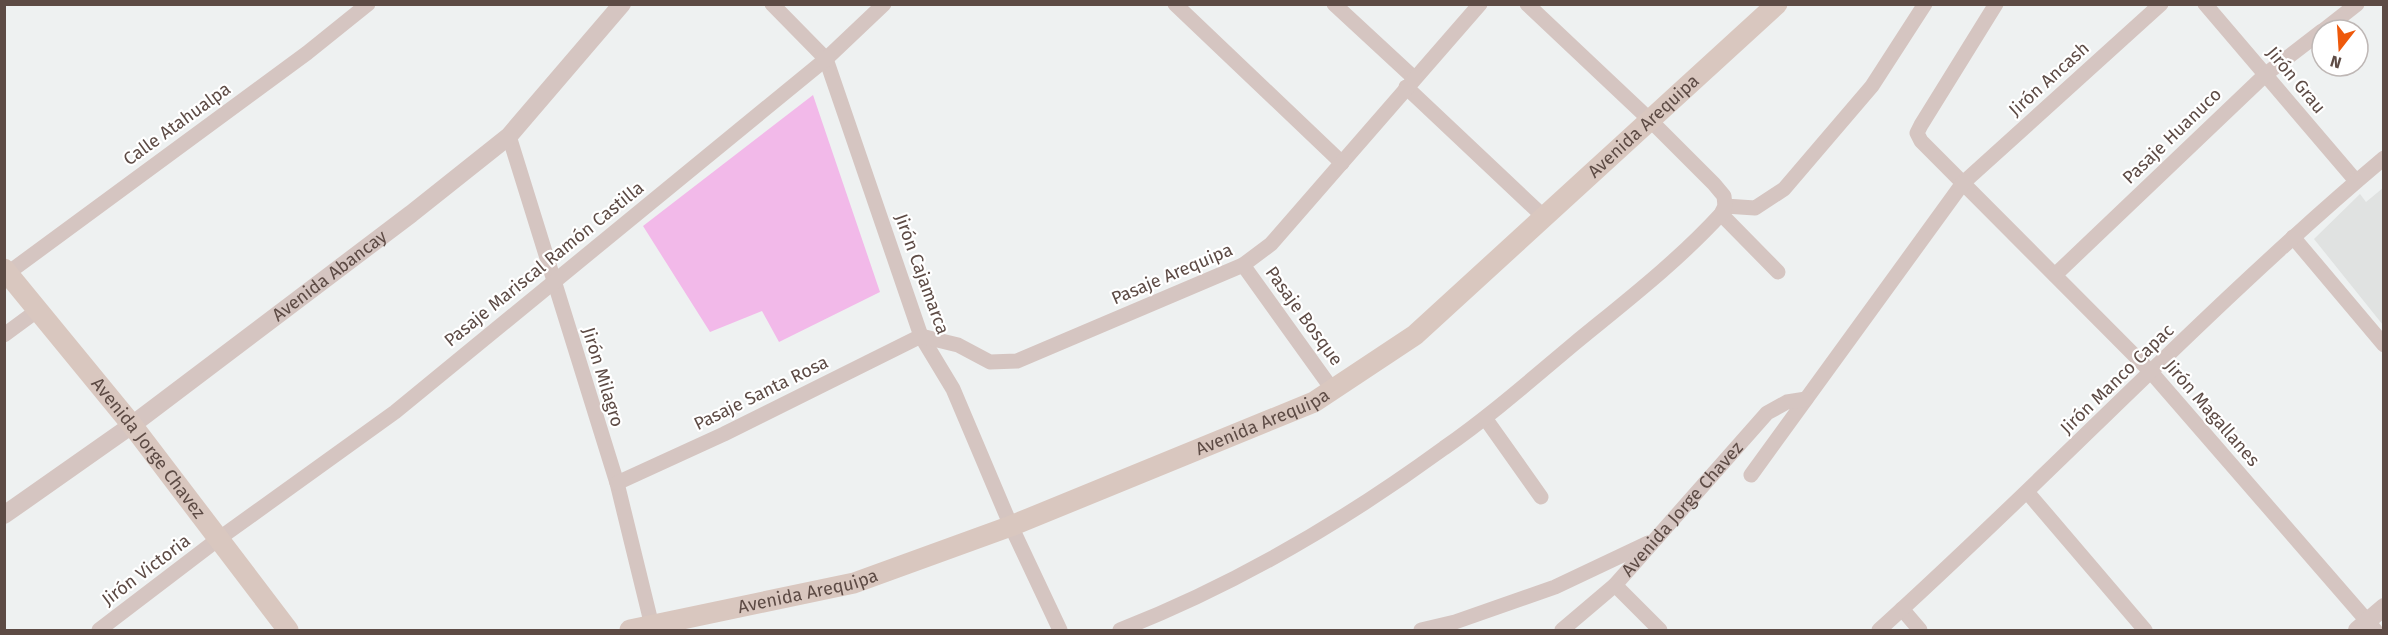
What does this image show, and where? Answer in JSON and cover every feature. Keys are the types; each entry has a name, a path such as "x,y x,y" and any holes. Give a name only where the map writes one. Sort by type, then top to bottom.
{"main road":[{"name":"Avenida Arequipa","path":"630,630 653,628 854,583 1011,526 1314,402 1415,335 1777,4"},
{"name":"Avenida Jorge Chavez","path":"6,271 132,425 288,630"}],"street":[{"name":"Calle Atahualpa","path":"6,271 307,53 368,4"},
{"name":"Avenida Abancay","path":"4,514 132,425 411,214 508,136 622,4"},
{"name":"Jirón Cajamarca","path":"772,4 826,59 921,336 953,389 1011,526 1060,630"},
{"name":"Pasaje Mariscal Ramón Castilla","path":"218,540 395,412 826,59 884,4"},
{"path":"1175,4 1342,163"},
{"path":"1335,4 1545,218"},
{"name":"Pasaje Arequipa","path":"921,336 958,345 990,362 1017,361 1243,265 1271,244 1480,4"},
{"path":"1120,630 1179,605 1285,551 1393,484 1485,418 1675,260 1723,210 1724,196 1714,184 1527,4"},
{"path":"1723,210 1755,208 1784,189 1872,86 1925,4"},
{"name":"Jirón Magallanes","path":"1996,4 1921,125 1917,133 1921,141 2151,372 2367,628"},
{"name":"Jirón Ancash","path":"1751,475 1963,183 2161,4"},
{"name":"Jirón Grau","path":"2205,4 2356,181"},
{"name":"Pasaje Huanuco","path":"2339,18 2357,4"},
{"name":"Pasaje Huanuco","path":"2055,275 2266,74 2310,41"},
{"name":"Jirón Milagro","path":"508,136 617,483 653,628"},
{"name":"Jirón Manco Capac","path":"1879,630 2028,493 2293,237 2384,158"},
{"path":"1723,210 1778,272"},
{"path":"2293,237 2384,345"},
{"name":"Pasaje Bosque","path":"1243,265 1332,389"},
{"path":"4,335 38,310"},
{"name":"Pasaje Santa Rosa","path":"617,483 723,434 921,336"},
{"name":"Avenida Jorge Chavez","path":"1562,630 1615,585 1767,413 1787,402 1806,399"},
{"path":"1485,418 1541,497"},
{"path":"2028,493 2145,630"},
{"name":"Jirón Victoria","path":"99,630 218,540"},
{"path":"1421,630 1455,622 1555,587 1653,541"},
{"path":"1615,585 1660,630"},
{"path":"2367,628 2384,608"},
{"path":"1902,609 1920,630"}],"shaded area":[{"path":"813,95 880,292 779,342 762,311 710,332 643,226"},
{"path":"2383,188 2383,325 2314,239 2360,194 2366,202"}]}
